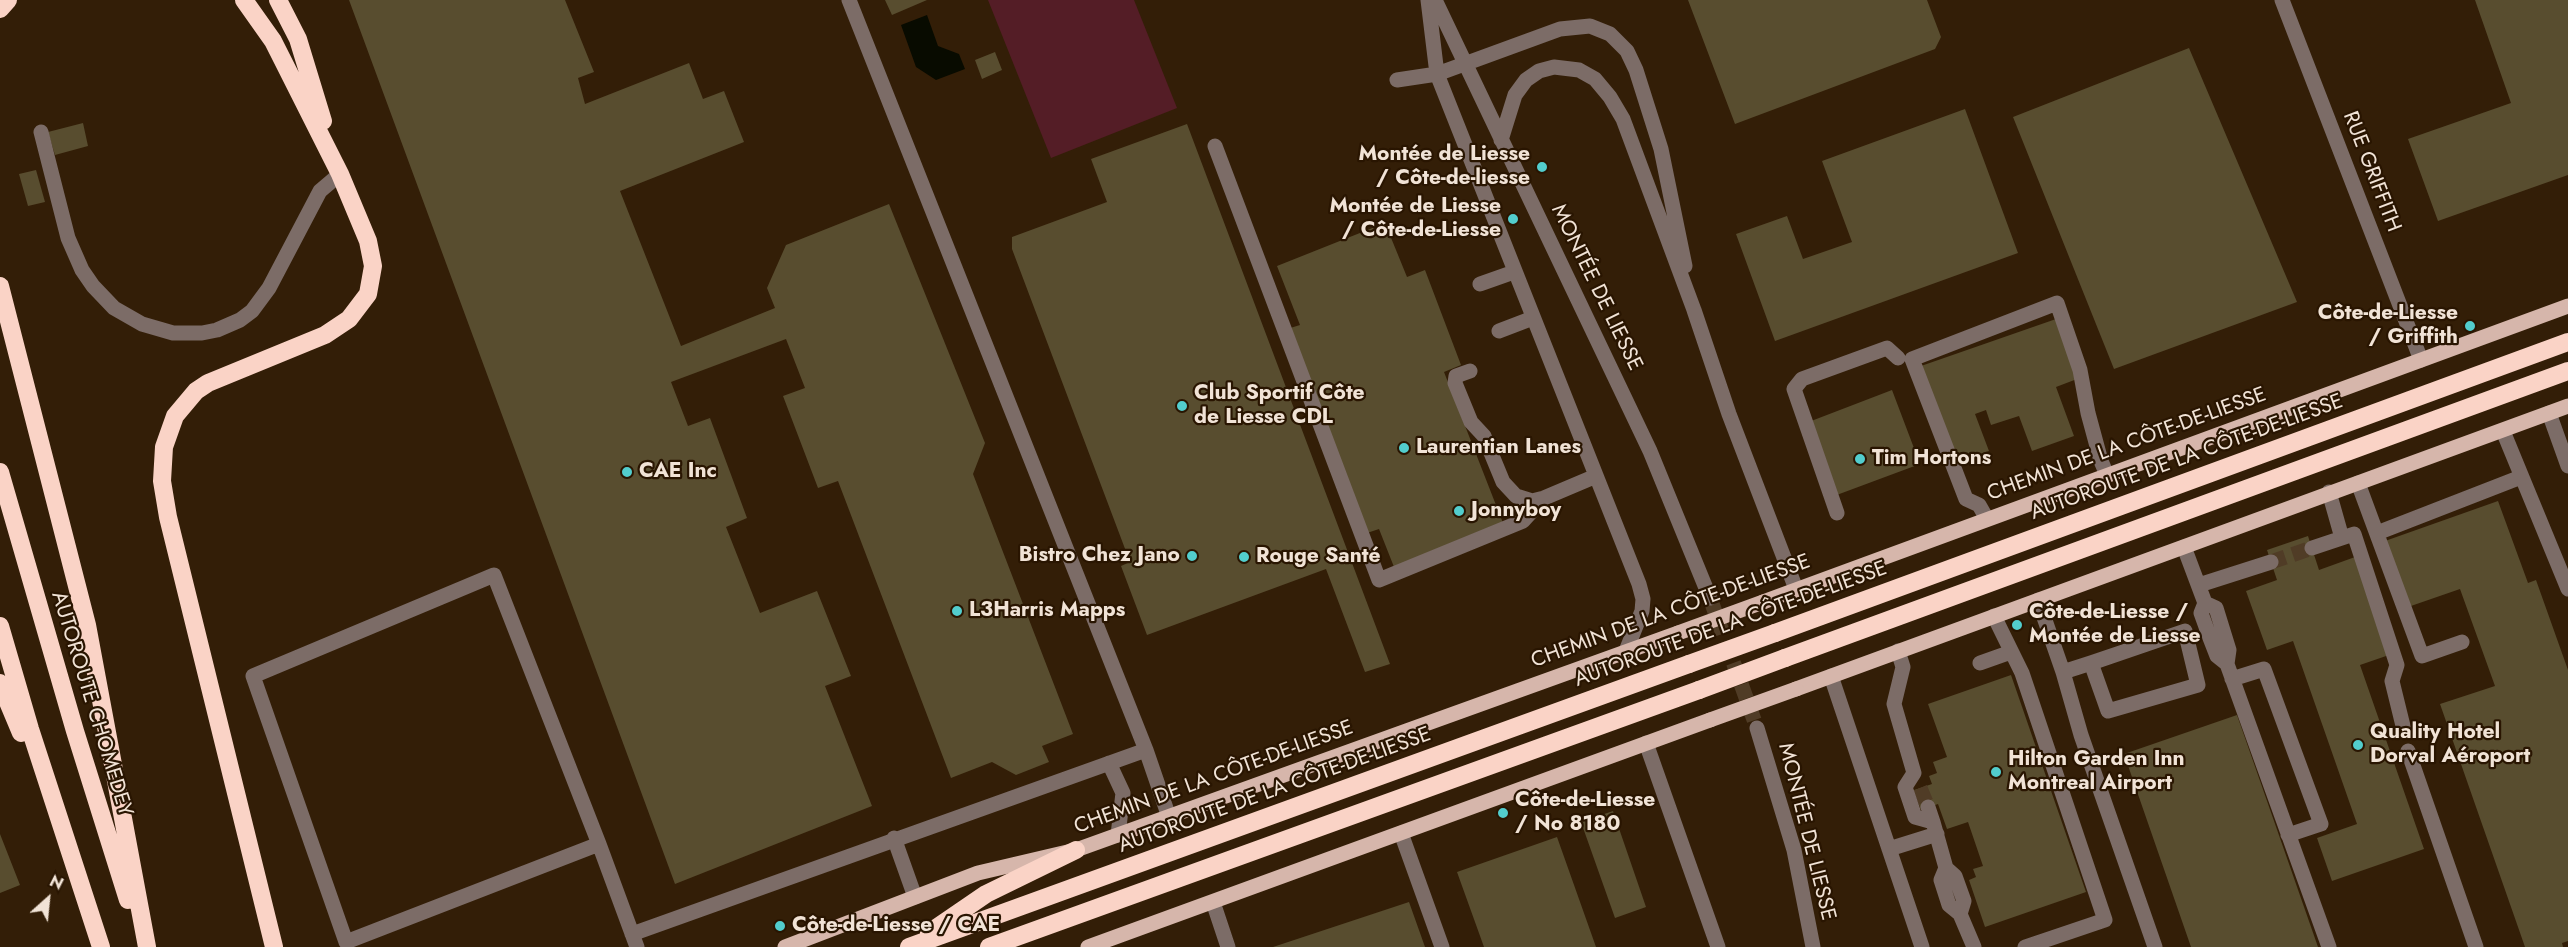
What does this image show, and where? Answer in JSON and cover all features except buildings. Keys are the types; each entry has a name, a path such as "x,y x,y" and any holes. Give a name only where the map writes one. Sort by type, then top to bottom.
{"highway":[{"path":"0,9 8,0"},
{"path":"244,0 273,41 340,174 372,253 372,281 360,308 338,328 222,376 196,391 175,416 168,430 162,464 164,498 177,556 274,947"},
{"path":"278,0 298,39 340,174"},
{"path":"0,286 87,625 146,947"},
{"name":"AUTOROUTE DE LA CÔTE-DE-LIESSE","path":"908,947 1775,633 2568,342"},
{"path":"989,947 1699,690 2568,371"},
{"name":"AUTOROUTE CHOMEDEY","path":"0,472 75,731 146,947"},
{"path":"0,626 101,947"},
{"path":"0,683 62,828"},
{"path":"908,947 986,894 1077,850"}],"main road":[{"name":"CHEMIN DE LA CÔTE-DE-LIESSE","path":"785,947 978,873 1077,850 1169,817 1763,602 2568,306"},
{"path":"1088,947 2568,406"}],"street":[{"path":"849,0 1146,750 1169,817"},
{"path":"1428,0 1437,74 1639,584 1643,599 1640,618 1626,651"},
{"name":"MONTÉE DE LIESSE","path":"1435,0 1650,451 1710,598"},
{"name":"RUE GRIFFITH","path":"2282,0 2421,360"},
{"path":"1397,80 1437,74 1540,35 1571,27 1596,28 1610,34 1621,44 1634,64 1661,148 1694,310"},
{"path":"1501,140 1515,95 1531,75 1546,68 1562,67 1579,70 1595,79 1610,96 1623,120 1694,310 1729,414 1796,589"},
{"path":"41,132 68,238 78,263 93,286 114,308 127,316 142,324 173,333 202,333 217,330 240,320 252,311 269,288 320,191 340,174"},
{"path":"1215,146 1379,580 1523,521 1544,498"},
{"path":"1480,284 1514,272"},
{"path":"1987,519 1979,505 1966,499 1912,360 2057,303 2080,370 2088,413 2107,475"},
{"path":"1499,332 1533,318"},
{"path":"1837,513 1794,389 1802,379 1887,348 1898,358"},
{"path":"1470,370 1456,376 1455,383 1471,422 1484,436 1503,482 1516,496 1532,501 1596,476"},
{"path":"2549,413 2568,466"},
{"path":"2503,431 2567,581"},
{"path":"2376,533 2521,477"},
{"path":"2358,483 2422,656 2462,642"},
{"path":"2329,492 2342,538"},
{"path":"2312,549 2354,534 2397,665 2392,681 2404,730"},
{"path":"2184,547 2205,603 2201,612 2210,638 2217,656 2227,664 2329,947"},
{"path":"2199,585 2271,562"},
{"path":"599,844 346,942 253,676 494,575 599,844 634,940 894,838 1146,750"},
{"path":"2370,583 2392,575"},
{"path":"2038,600 2064,672 2081,735 2155,947"},
{"path":"1994,616 2022,673 2105,920 2025,947"},
{"path":"2064,672 2185,631 2198,685 2108,711 2091,663"},
{"path":"1898,651 1903,667 1894,704 1920,788"},
{"path":"1980,663 2011,652"},
{"path":"2232,679 2264,669 2321,824 2288,834"},
{"path":"1831,676 1922,947"},
{"name":"MONTÉE DE LIESSE","path":"1757,728 1794,850 1813,947"},
{"path":"1646,743 1718,947"},
{"path":"2408,751 2476,947"},
{"path":"1110,763 1123,793 1118,835"},
{"path":"1914,773 1905,786 1915,817 1932,821"},
{"path":"1889,849 1932,821"},
{"path":"1932,821 1946,868 1955,876 1964,901 1960,914 1974,947"},
{"path":"1401,833 1442,947"},
{"path":"894,838 915,897"},
{"path":"1213,902 1228,947"}],"shaded area":[{"path":"988,0 1134,0 1177,108 1051,158"},
{"path":"927,15 938,46 959,54 965,69 936,80 916,67 901,25"}],"tunnel":[{"path":"2271,562 2312,548"},
{"path":"1710,598 1757,728"},
{"path":"1920,788 1928,807"}],"place":[{"name":"Montée de Liesse / Côte-de-liesse","path":"1542,167"},
{"name":"Montée de Liesse / Côte-de-Liesse","path":"1513,219"},
{"name":"Côte-de-Liesse / Griffith","path":"2470,326"},
{"name":"Club Sportif Côte de Liesse CDL","path":"1182,406"},
{"name":"Laurentian Lanes","path":"1404,448"},
{"name":"Tim Hortons","path":"1860,459"},
{"name":"CAE Inc","path":"627,472"},
{"name":"Jonnyboy","path":"1459,511"},
{"name":"Bistro Chez Jano","path":"1192,556"},
{"name":"Rouge Santé","path":"1244,557"},
{"name":"L3Harris Mapps","path":"957,611"},
{"name":"Côte-de-Liesse / Montée de Liesse","path":"2017,625"},
{"name":"Quality Hotel Dorval Aéroport","path":"2358,745"},
{"name":"Hilton Garden Inn Montreal Airport","path":"1996,772"},
{"name":"Côte-de-Liesse / No 8180","path":"1503,813"},
{"name":"Côte-de-Liesse / CAE","path":"780,926"}]}
